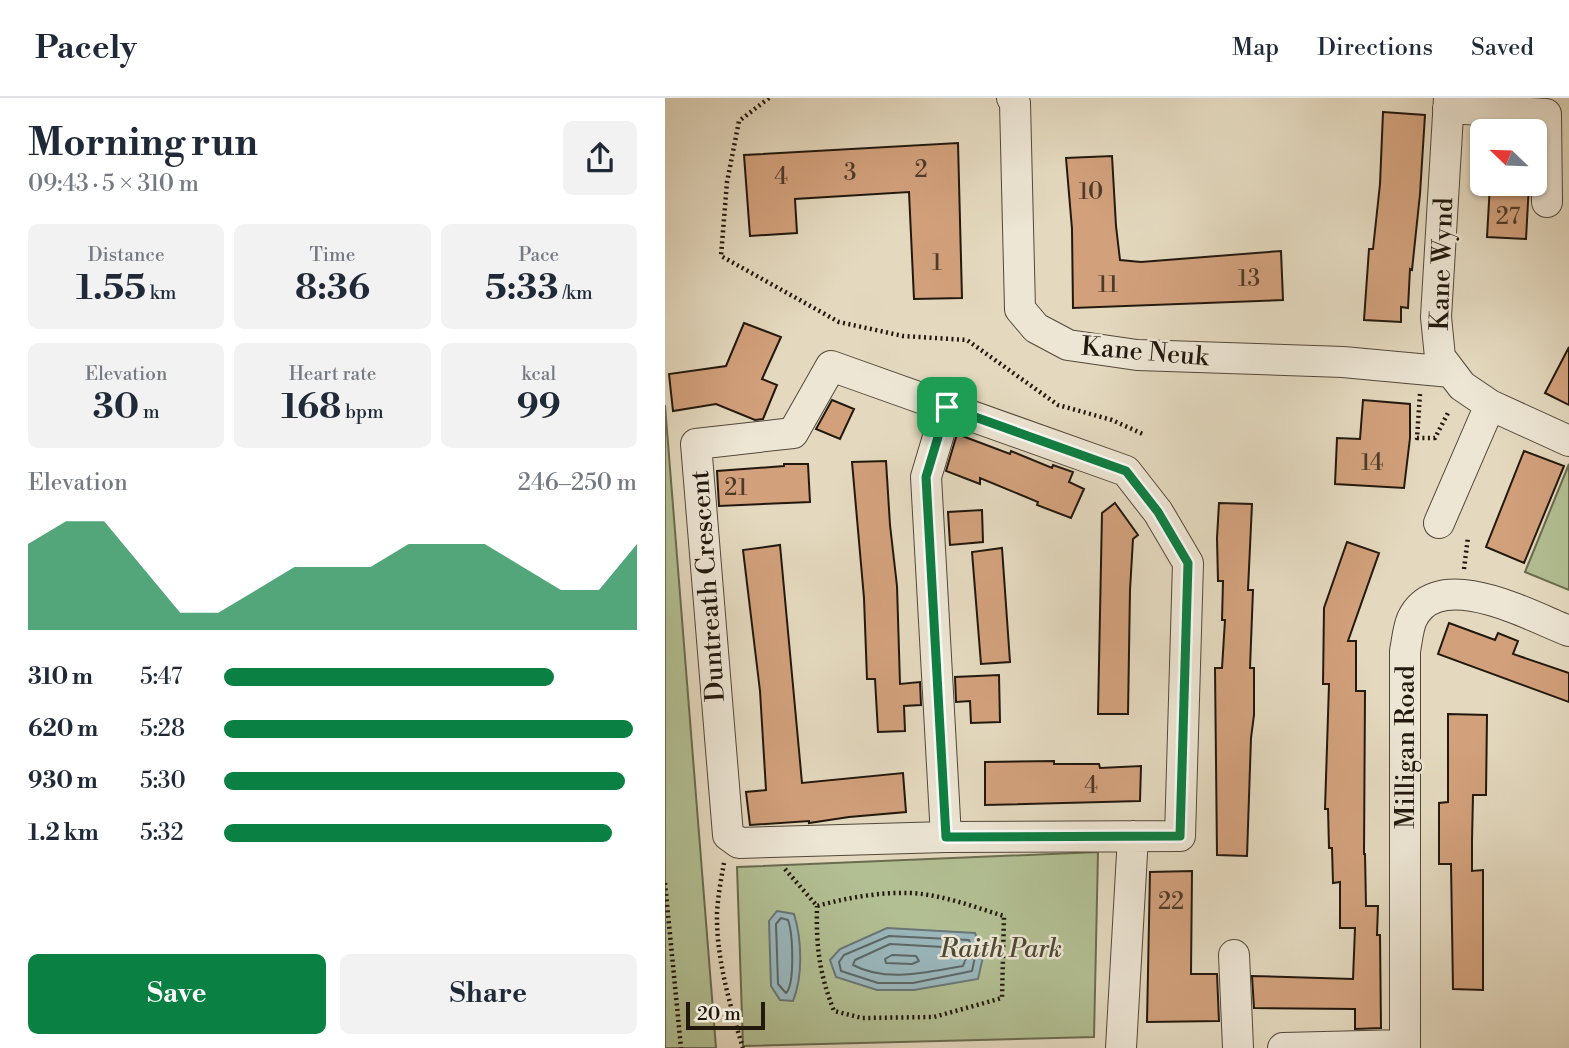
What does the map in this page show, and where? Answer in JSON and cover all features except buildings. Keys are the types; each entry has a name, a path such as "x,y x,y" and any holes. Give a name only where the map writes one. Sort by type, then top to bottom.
{"street":[{"name":"Kane Neuk","path":"1012,98 1015,103 1020,309 1036,328 1068,345 1137,355 1343,362 1471,390"},
{"name":"Kane Wynd","path":"1448,103 1436,317 1440,357 1471,390"},
{"path":"1448,103 1546,114 1548,202"},
{"name":"Duntreath Crescent","path":"743,840 696,444 793,433 831,366 1126,471 1158,512 1188,563 1180,836 1133,836"},
{"path":"1439,523 1471,390 1569,441"},
{"path":"946,837 926,477 947,407"},
{"name":"Milligan Road","path":"1405,1046 1405,651 1412,619 1423,606 1433,600 1461,594 1481,596 1569,632"},
{"path":"743,840 1133,836 1121,1048"},
{"path":"1234,956 1238,1048"},
{"path":"1283,1048 1405,1046"}],"path":[{"path":"769,98 739,121 727,181 721,256 839,322 904,336 967,340 1058,405 1112,420 1145,435"},
{"path":"1407,392 1420,393 1416,438 1435,438 1450,408 1471,390"},
{"path":"743,1048 734,1020 719,947 717,912 743,840 817,906 816,944 822,982 834,1010 862,1018 934,1017 1002,998 1004,916 909,893 844,899 817,906"},
{"path":"665,883 681,1048"}],"green space":[{"path":"665,405 716,1048 665,1048"},
{"path":"1569,464 1569,590 1525,572"},
{"name":"Raith Park","path":"1098,852 1094,1037 743,1046 737,867"}],"water":[{"path":"777,911 794,914 799,935 800,969 793,1001 780,1000 771,986 769,921"},
{"path":"887,928 975,933 983,957 978,979 914,990 877,990 836,977 830,960 840,949"}],"route":[{"path":"947,407 1126,471 1158,512 1188,563 1180,836 946,837 926,477 947,407"}]}
